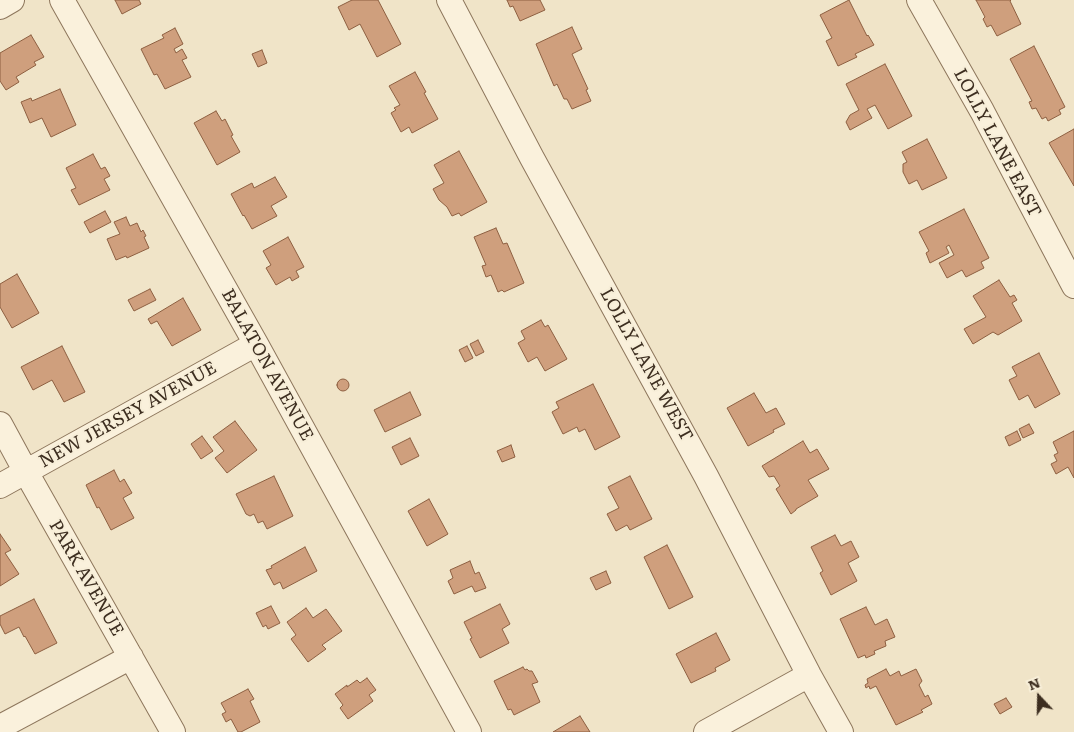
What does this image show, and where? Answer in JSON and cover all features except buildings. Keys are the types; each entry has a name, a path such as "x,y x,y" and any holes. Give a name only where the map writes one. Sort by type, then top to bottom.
{"street":[{"path":"0,7 12,0"},
{"name":"BALATON AVENUE","path":"62,0 256,344 469,732"},
{"name":"LOLLY LANE WEST","path":"449,0 532,158 706,476 809,675 841,732"},
{"name":"LOLLY LANE EAST","path":"919,0 982,111 1074,286"},
{"name":"NEW JERSEY AVENUE","path":"0,486 256,344"},
{"name":"PARK AVENUE","path":"0,424 174,732"},
{"path":"0,727 130,656"},
{"path":"706,732 809,675"}]}
